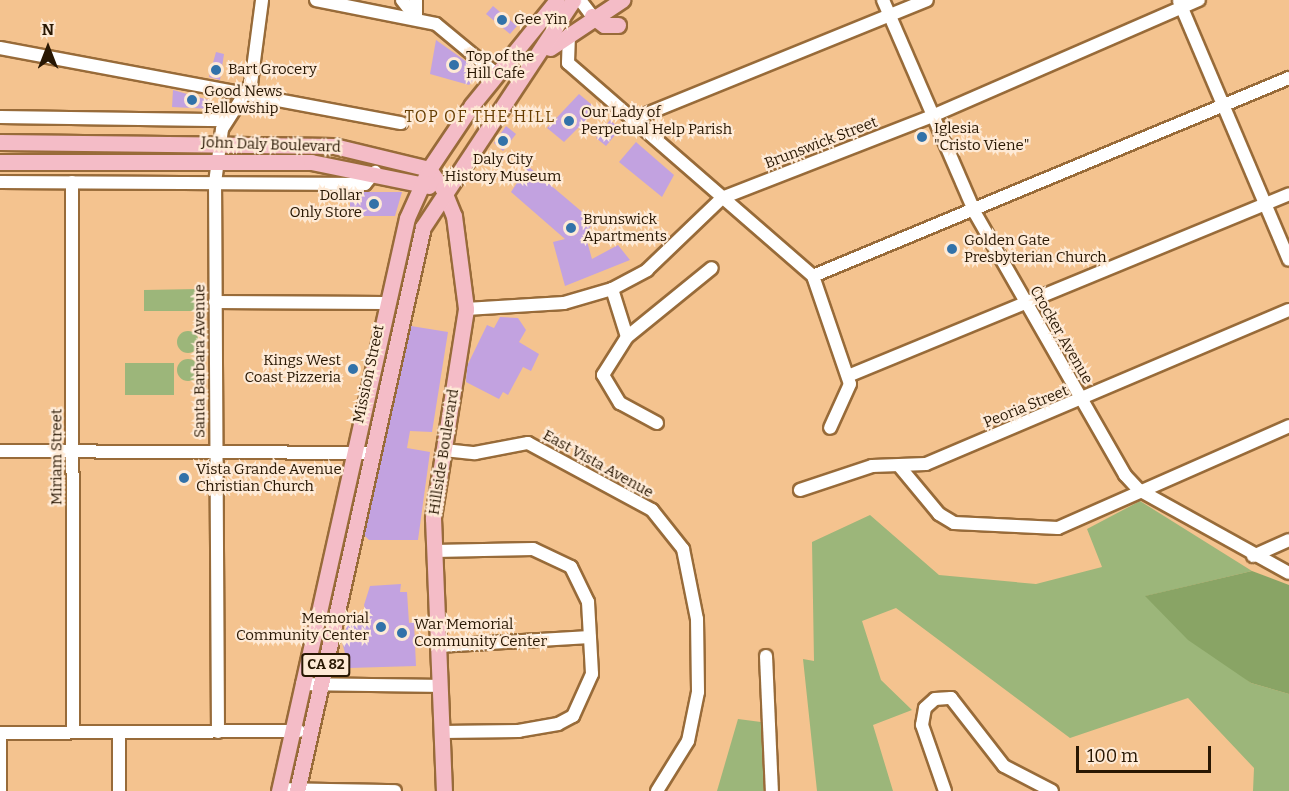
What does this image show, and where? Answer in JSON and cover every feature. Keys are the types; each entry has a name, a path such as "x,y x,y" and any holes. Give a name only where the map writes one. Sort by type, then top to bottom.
{"main road":[{"name":"Mission Street","path":"279,790 401,234 429,169 495,73 557,0"},
{"name":"Mission Street","path":"298,790 415,249 443,189 513,86 535,59 573,0"},
{"path":"535,59 592,16 622,0"},
{"path":"592,16 604,25 618,25"},
{"path":"495,73 513,86"},
{"name":"John Daly Boulevard","path":"0,142 220,142 334,146 429,169"},
{"name":"John Daly Boulevard","path":"0,162 311,162 375,172 443,189"},
{"path":"429,169 443,189"},
{"name":"Hillside Boulevard","path":"443,189 453,216 466,309 433,518 444,791"}],"street":[{"name":"Santa Barbara Avenue","path":"218,732 215,183 220,142 227,120 245,94 262,0"},
{"path":"316,0 416,18 436,24 495,73"},
{"path":"402,0 416,18"},
{"path":"416,0 416,18"},
{"path":"580,0 592,16"},
{"name":"Crocker Avenue","path":"883,0 975,213 1082,400 1139,490 1253,556 1289,573"},
{"path":"634,119 927,0"},
{"name":"Brunswick Street","path":"466,309 564,303 612,289 647,270 722,198 932,116 1180,4 1199,0"},
{"path":"1180,4 1289,260"},
{"path":"569,33 564,50 568,63 813,276 850,384 830,428"},
{"path":"0,48 401,123"},
{"path":"813,276 975,213 1289,78"},
{"path":"0,117 227,120"},
{"path":"0,182 365,184 375,172"},
{"name":"Miriam Street","path":"72,182 73,732"},
{"path":"848,376 1027,306 1289,194"},
{"path":"657,423 620,403 603,375 627,337 712,267"},
{"path":"612,289 627,337"},
{"path":"215,302 385,303"},
{"name":"Peoria Street","path":"800,490 872,466 900,467 926,464 1082,400 1289,310"},
{"path":"900,467 939,514 954,524 987,527 1068,526 1139,490 1289,426"},
{"name":"East Vista Avenue","path":"444,450 475,453 528,443 652,510 683,549 698,619 698,692 688,741 657,791"},
{"path":"0,451 353,451 371,453"},
{"path":"1253,556 1289,540"},
{"path":"434,551 533,549 554,555 582,582 590,637 592,674 573,716 546,728 442,732"},
{"path":"438,646 590,637"},
{"path":"766,656 772,791"},
{"path":"302,684 440,686"},
{"path":"945,791 922,725 925,708 935,699 951,698 962,706 984,745 1004,766 1052,791"},
{"path":"0,791 0,733 311,731"},
{"path":"119,733 119,791"},
{"path":"279,790 395,791"}],"green space":[{"path":"198,289 198,311 144,311 144,290"},
{"path":"184,331 192,331 199,338 199,346 192,353 184,353 177,346 177,338"},
{"path":"184,359 192,359 199,366 199,374 192,381 184,381 177,374 177,366"},
{"path":"125,363 174,363 174,395 125,395"},
{"path":"1140,501 1252,571 1146,596 1251,683 1289,694 1289,791 1253,791 1254,768 1188,698 1070,738 896,608 862,621 881,680 912,710 873,725 893,791 817,791 803,659 814,661 812,542 870,515 939,575 1036,584 1102,567 1087,529"},
{"path":"1252,571 1289,585 1289,694 1251,683 1188,640 1145,596"},
{"path":"738,719 761,722 764,791 717,791"}],"building":[{"name":"Gee Yin","path":"493,6 517,26 510,34 486,14"},
{"name":"Top of the Hill Cafe","path":"436,40 481,72 469,85 430,74"},
{"name":"Bart Grocery","path":"216,52 224,54 220,80 209,77"},
{"name":"Good News Fellowship","path":"173,90 212,101 211,109 172,107"},
{"name":"Our Lady of Perpetual Help Parish","path":"579,94 597,109 564,142 547,128"},
{"path":"610,120 620,129 606,146 596,138"},
{"name":"Daly City History Museum","path":"506,126 516,134 503,151 494,143"},
{"path":"636,142 674,175 662,197 619,162"},
{"name":"Brunswick Apartments","path":"528,166 594,222 585,234 592,259 618,245 630,260 565,286 553,242 565,239 511,192"},
{"name":"Dollar Only Store","path":"350,192 402,192 395,216 350,216"},
{"path":"500,317 518,318 526,330 519,342 539,354 531,371 523,367 508,395 503,392 499,399 466,382 467,366 487,325 494,328"},
{"path":"411,326 448,332 432,432 410,431 407,448 430,452 418,540 369,540 364,535"},
{"name":"Memorial Community Center","path":"401,584 400,592 407,592 409,623 414,622 416,666 349,668 342,642 347,625 369,624 364,605 370,586"}],"place":[{"name":"Gee Yin","path":"502,20"},
{"name":"Top of the Hill Cafe","path":"454,65"},
{"name":"Bart Grocery","path":"216,70"},
{"name":"Good News Fellowship","path":"192,100"},
{"name":"Our Lady of Perpetual Help Parish","path":"569,121"},
{"name":"Iglesia \"Cristo Viene\"","path":"922,137"},
{"name":"Daly City History Museum","path":"503,141"},
{"name":"Dollar Only Store","path":"374,204"},
{"name":"Brunswick Apartments","path":"571,228"},
{"name":"Golden Gate Presbyterian Church","path":"952,249"},
{"name":"Kings West Coast Pizzeria","path":"353,369"},
{"name":"Vista Grande Avenue Christian Church","path":"184,478"},
{"name":"Memorial Community Center","path":"381,627"},
{"name":"War Memorial Community Center","path":"402,633"}],"district":[{"name":"TOP OF THE HILL","path":"480,117"}]}
